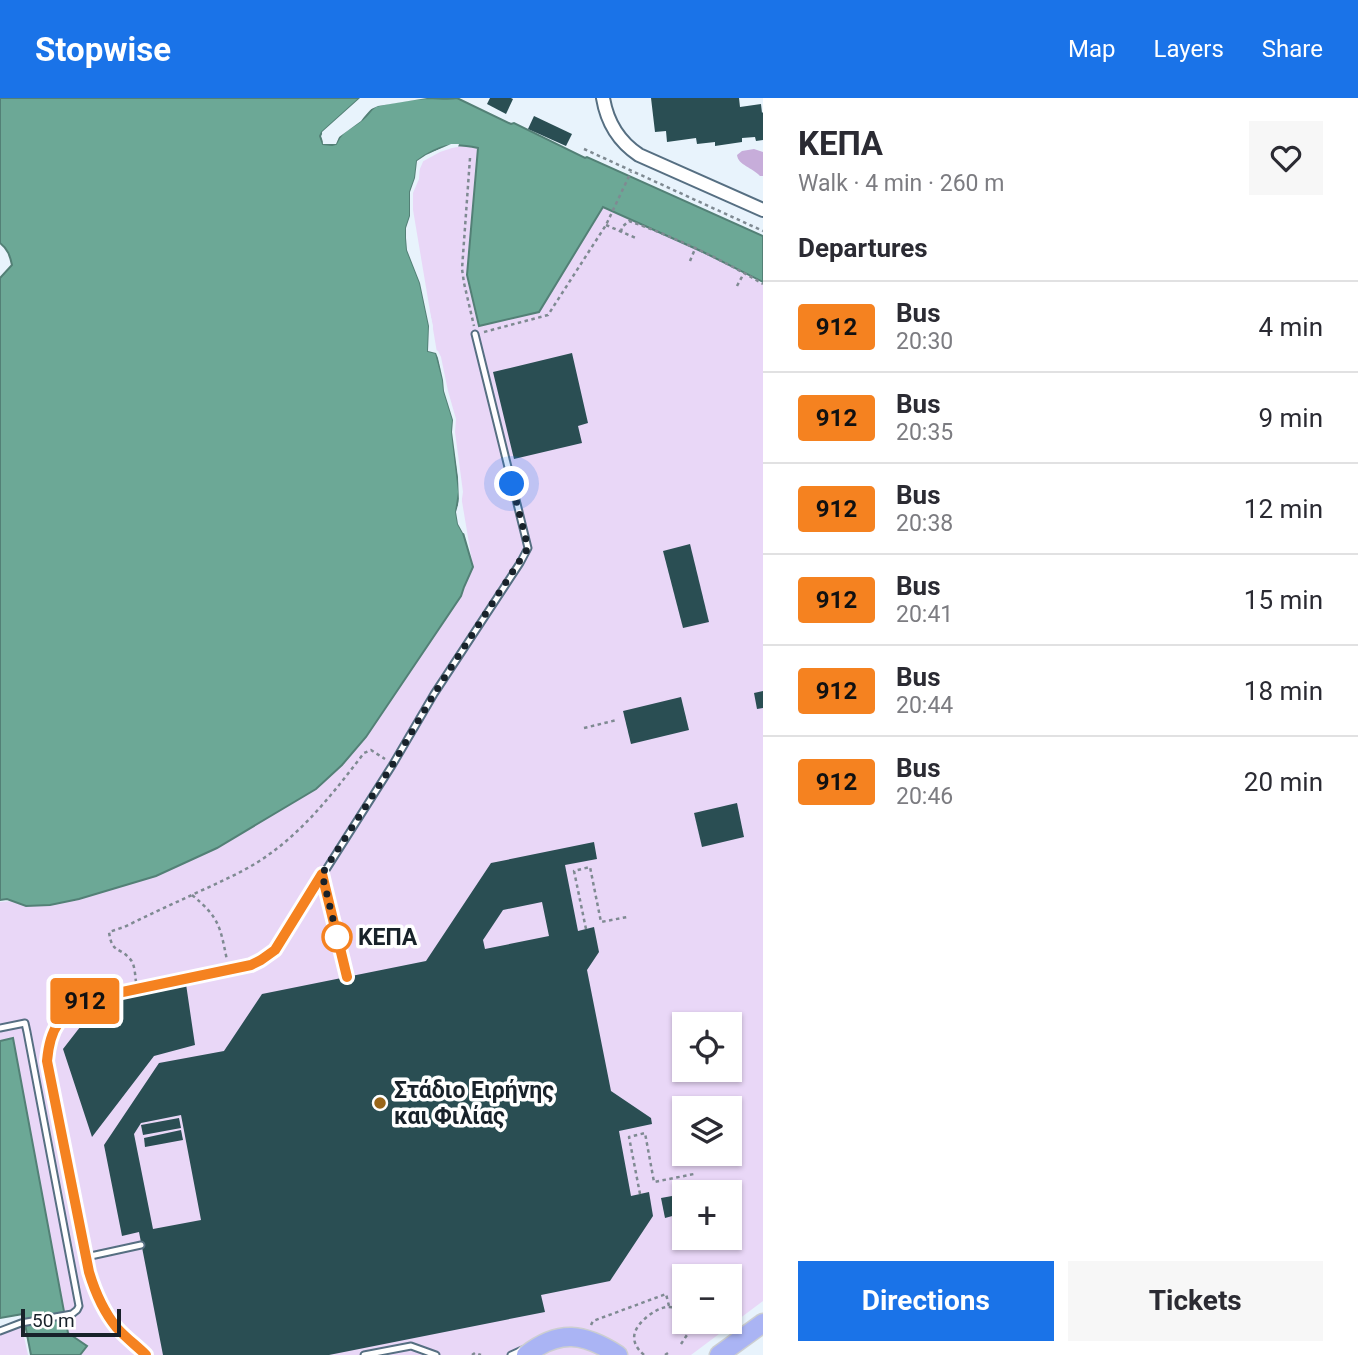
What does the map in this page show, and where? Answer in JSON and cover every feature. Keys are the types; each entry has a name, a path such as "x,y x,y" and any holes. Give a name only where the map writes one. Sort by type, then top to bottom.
{"highway":[{"path":"719,1355 763,1323"},
{"path":"526,1355 545,1342 563,1337 581,1337 603,1345 618,1355"}],"street":[{"path":"603,98 612,127 625,144 639,155 763,210"}],"lane":[{"path":"146,1355 122,1334 96,1294 86,1257 47,1061 52,1032 73,1008 89,999 251,965 275,950 528,548 475,334"},
{"path":"322,874 347,977"},
{"path":"0,1028 25,1023 79,1306 72,1314 21,1323 0,1331"},
{"path":"86,1257 141,1245"},
{"path":"512,1355 545,1342"},
{"path":"364,1355 411,1346 436,1355"}],"path":[{"path":"584,149 763,231"},
{"path":"471,158 462,268 475,334 548,315 606,225 631,172"},
{"path":"621,232 622,227 629,221 695,249 763,284"},
{"path":"606,225 638,239"},
{"path":"690,261 695,249"},
{"path":"737,286 744,273"},
{"path":"584,728 617,720"},
{"path":"134,973 130,958 113,946 109,932 192,895 271,853 325,802 364,753 370,750 380,755"},
{"path":"586,929 574,870 590,867 601,922 627,917"},
{"path":"192,895 216,919 226,955"},
{"path":"640,1194 629,1137 645,1133 654,1182 694,1174"},
{"path":"666,1294 669,1306"},
{"path":"644,1355 634,1342 636,1328 658,1309 672,1307"},
{"path":"681,1344 687,1334"},
{"path":"472,1355 481,1355"}],"shaded area":[{"path":"0,98 360,98 322,132 320,136 323,144 332,145 376,106 416,99 457,98 763,236 763,282 603,207 539,312 479,326 467,275 478,148 446,146 417,161 410,192 410,216 406,228 407,250 420,283 429,326 428,351 436,353 453,420 459,492 456,512 473,567 461,596 366,737 342,765 316,789 217,848 156,876 50,905 26,906 7,899 0,900 0,278 12,265 8,253 0,243"},
{"path":"459,144 478,148 467,275 539,312 603,207 703,252 763,284 763,1301 742,1317 742,1264 672,1264 672,1334 719,1334 691,1355 80,1355 86,1346 68,1334 13,1038 0,1041 0,902 12,901 461,596 473,567 410,192 425,157"},
{"path":"754,149 763,152 763,176 743,164 737,155 742,151"},
{"path":"13,1038 68,1333 87,1346 80,1355 31,1355 23,1314 0,1318 0,1041"},
{"path":"21,1323 28,1355 0,1355 0,1327"}],"pier":[{"path":"360,98 364,98 325,134 325,141 333,141 337,134 374,103 402,98 427,98 378,106 369,110 361,121 339,137 336,144 323,144 322,132"},
{"path":"451,144 459,144 458,147 440,152 420,163 419,179 413,193 410,250 423,282 433,326 431,348 438,351 441,357 456,419 455,432 463,492 461,523 467,534 463,533 458,524 456,512 459,502 453,420 438,358 436,353 428,351 429,326 420,283 407,250 406,238 410,192 417,161"}],"building":[{"path":"490,98 513,99 506,114 487,104"},
{"path":"651,98 739,98 740,107 761,104 763,140 756,141 755,137 742,138 742,142 715,146 715,142 697,144 696,138 667,142 666,131 655,132"},
{"path":"534,116 572,134 566,146 528,129"},
{"path":"572,353 588,423 578,426 582,443 514,459 493,372"},
{"path":"690,544 709,622 683,628 663,551"},
{"path":"763,691 763,708 757,709 754,693"},
{"path":"681,697 689,730 631,744 623,711"},
{"path":"737,803 744,837 702,847 694,813"},
{"name":"Στάδιο Ειρήνης και Φιλίας","path":"594,842 597,859 565,865 578,931 594,927 599,952 587,970 611,1091 651,1118 652,1124 619,1131 631,1196 649,1192 653,1216 610,1281 541,1295 545,1312 329,1355 163,1355 139,1232 122,1236 104,1145 159,1063 224,1051 262,994 426,961 491,863","holes":["542,902 549,936 485,949 483,940 503,910","181,1115 201,1220 153,1229 134,1134 141,1123"]},
{"path":"186,984 195,1045 154,1056 92,1137 63,1049 101,1000"},
{"path":"179,1118 181,1128 143,1135 141,1125"},
{"path":"181,1130 183,1140 145,1147 144,1138"},
{"path":"672,1196 672,1216 665,1218 661,1198"}],"bus line":[{"name":"912","path":"146,1355 116,1327 107,1314 96,1294 89,1272 47,1061 52,1032 73,1008 89,999 251,965 268,956 275,950 322,874 347,977"}],"place":[{"name":"ΚΕΠΑ","path":"337,937"},
{"name":"Στάδιο Ειρήνης και Φιλίας","path":"380,1103"}],"route":[{"path":"337,937 338,940 322,874 528,548 512,484"}]}
